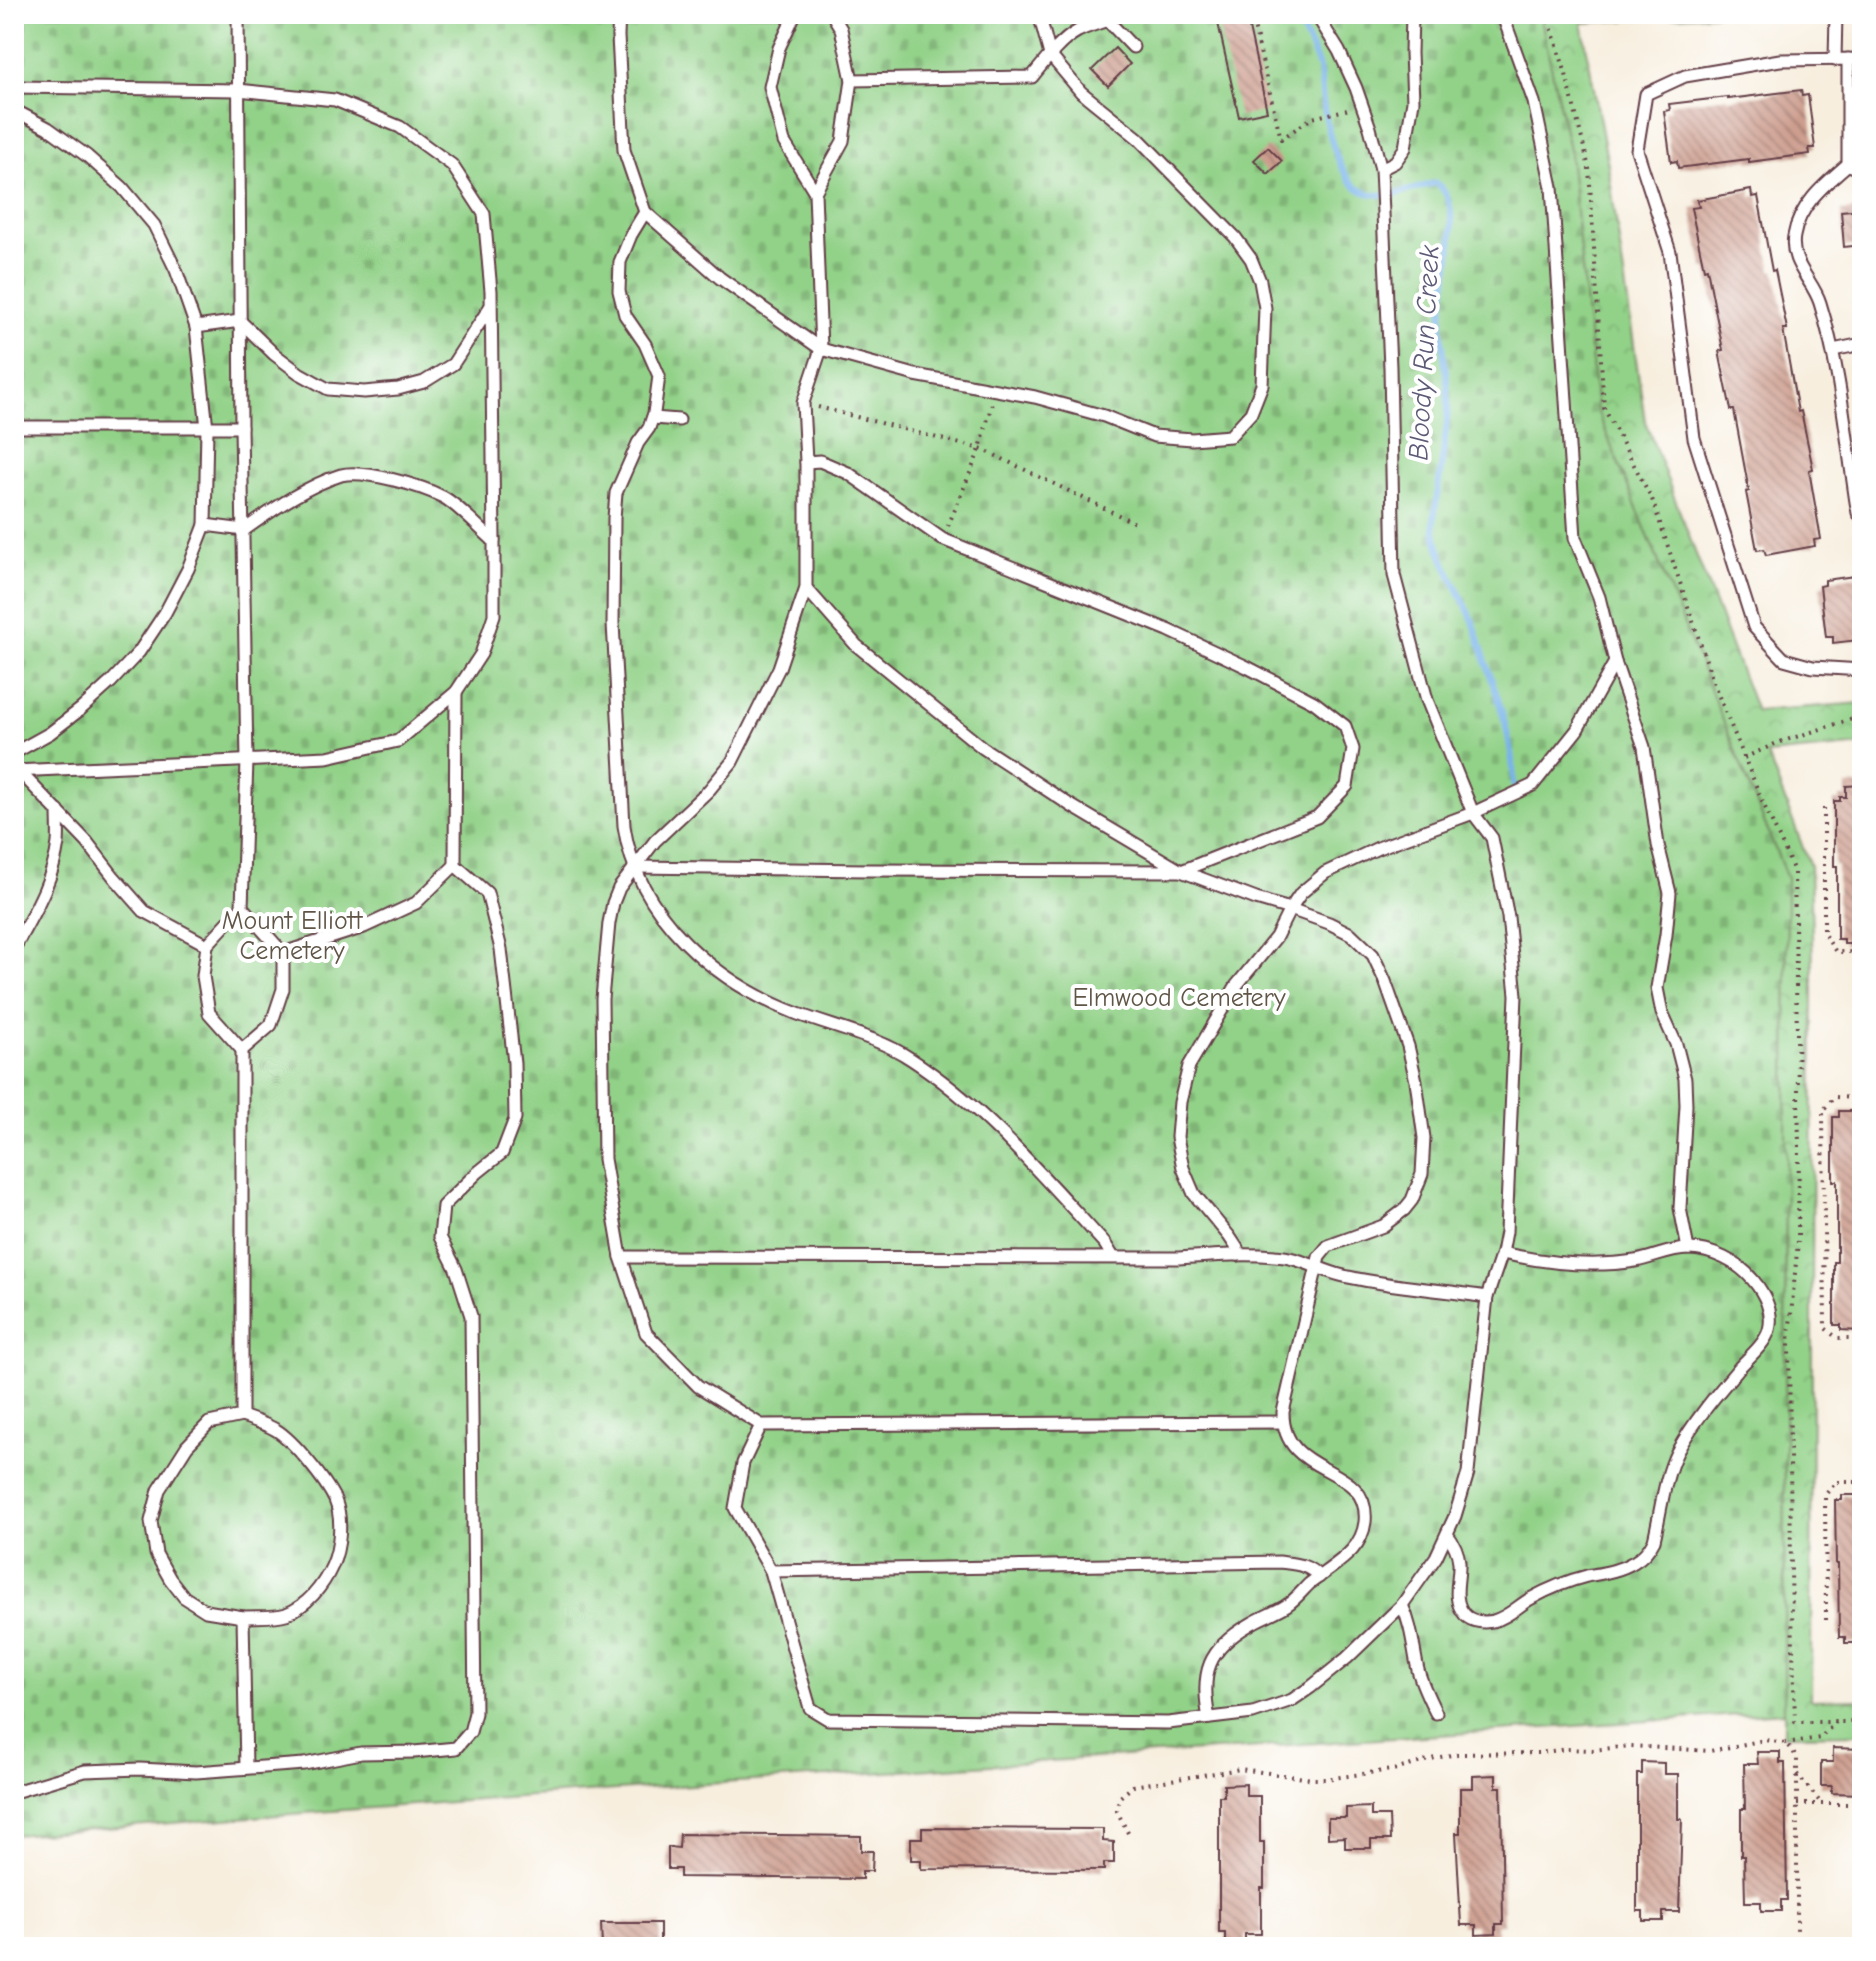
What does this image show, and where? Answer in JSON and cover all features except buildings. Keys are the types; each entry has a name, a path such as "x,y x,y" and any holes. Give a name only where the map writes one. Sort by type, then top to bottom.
{"lane":[{"path":"238,14 247,761 242,907 207,945 203,976 209,1013 242,1050 242,1416"},
{"path":"619,14 624,150 645,212 720,278 821,349 915,375 1035,397 1104,416 1154,436 1192,439 1230,436 1251,413 1262,385 1265,308 1260,281 1251,259 1235,237 1138,138 1081,92 1050,55 1039,14"},
{"path":"795,14 779,48 770,87 784,142 815,192 821,349 803,403 806,588 779,668 732,762 709,790 655,841 619,888 611,911 602,999 604,1159 621,1257 646,1333 698,1386 761,1425 1283,1422"},
{"path":"815,192 843,141 852,80 841,29 832,14"},
{"path":"852,80 1032,77 1050,55 1078,31 1120,14"},
{"path":"761,1425 743,1463 735,1508 771,1571 810,1708 828,1719 1168,1723 1253,1713 1292,1700 1347,1658 1402,1605 1436,1557 1463,1495 1487,1297 1506,1232 1516,995 1508,917 1492,838 1473,813 1427,700 1394,575 1390,367 1381,169 1356,88 1339,51 1316,14"},
{"path":"1381,169 1395,162 1405,148 1413,101 1412,14"},
{"path":"1501,14 1534,102 1552,187 1575,538 1599,597 1615,662 1644,747 1658,845 1670,893 1657,988 1662,1013 1676,1044 1685,1079 1680,1208 1688,1249"},
{"path":"1835,60 1836,14"},
{"path":"1861,14 1862,59 1780,60 1685,76 1646,94 1637,150 1670,252 1694,438 1754,627 1784,659 1813,667 1862,670"},
{"path":"1108,21 1133,47"},
{"path":"1848,59 1848,164 1799,215 1793,239 1795,257 1819,299 1833,350 1856,502 1862,517"},
{"path":"14,87 238,90 335,100 400,127 452,165 484,214 491,306 494,541 494,615 481,654 456,692 398,741 327,757 17,771"},
{"path":"14,110 48,128 87,156 122,187 154,225 176,270 196,327 207,428 205,525 188,569 165,613 139,652 111,682 50,733 14,753"},
{"path":"1848,164 1862,171"},
{"path":"645,212 620,262 619,291 625,315 645,344 659,376 653,418 616,493 614,518 613,623 624,826 634,867 664,918 708,963 744,987 793,1012 880,1043 910,1058 974,1109 1024,1157 1105,1244 1113,1257"},
{"path":"240,321 299,373 328,389 364,392 398,389 424,382 453,364 491,306"},
{"path":"196,327 240,321"},
{"path":"1833,350 1862,344"},
{"path":"653,418 679,420"},
{"path":"14,427 241,427"},
{"path":"634,867 1181,871 1317,817 1347,786 1353,749 1345,726 1314,702 1168,630 942,539 848,473 820,461 806,462"},
{"path":"205,525 244,530 308,489 344,474 394,478 445,497 494,541"},
{"path":"806,588 856,645 983,748 1070,805 1181,871 1351,934 1373,955 1385,981 1408,1046 1416,1081 1424,1138 1422,1174 1412,1200 1404,1210 1383,1226 1328,1246 1319,1257 1283,1412 1289,1441 1298,1451 1356,1490 1364,1506 1364,1524 1359,1542 1346,1557 1310,1583 1290,1603 1249,1624 1219,1649 1209,1667 1205,1685 1209,1718"},
{"path":"1238,1255 1233,1241 1203,1206 1188,1182 1179,1152 1177,1123 1189,1066 1236,986 1276,937 1301,893 1316,880 1351,859 1473,813 1533,785 1577,730 1615,662"},
{"path":"283,953 364,927 416,903 455,865 456,692"},
{"path":"17,771 87,842 144,911 207,945"},
{"path":"14,949 50,878 58,844 58,811"},
{"path":"14,1792 85,1771 140,1769 196,1772 304,1764 361,1753 456,1748 470,1732 475,1713 471,1316 456,1269 440,1237 443,1206 502,1153 515,1119 514,1063 498,935 487,893 455,865"},
{"path":"242,907 283,953 283,989 271,1025 242,1050"},
{"path":"1447,1534 1456,1546 1459,1561 1459,1607 1471,1619 1480,1622 1498,1620 1528,1600 1563,1584 1637,1561 1654,1540 1676,1454 1692,1428 1765,1339 1769,1329 1765,1296 1749,1275 1719,1256 1688,1249 1634,1261 1592,1264 1532,1260 1502,1253"},
{"path":"621,1257 1277,1256 1365,1280 1487,1297"},
{"path":"242,1416 277,1431 302,1454 335,1501 339,1521 337,1553 326,1580 307,1601 285,1614 243,1617 206,1611 184,1597 156,1554 151,1521 159,1490 187,1446 209,1423 242,1416"},
{"path":"771,1571 1279,1562 1313,1569 1319,1577"},
{"path":"1402,1605 1411,1630 1419,1671 1436,1713"},
{"path":"243,1617 246,1768"}],"path":[{"path":"1251,14 1281,139 1312,118 1333,114"},
{"path":"1550,14 1548,17 1566,74 1589,168 1604,408 1652,499 1715,687 1794,871 1799,1145 1798,1241 1789,1351 1795,1722 1862,1722"},
{"path":"942,539 980,449 995,389"},
{"path":"803,403 980,449 1137,524"},
{"path":"1744,758 1777,743 1862,718"},
{"path":"1852,719 1862,730"},
{"path":"1824,808 1824,934 1836,952 1862,952"},
{"path":"1862,1098 1834,1097 1823,1111 1823,1127 1825,1328 1837,1338 1862,1338"},
{"path":"1826,1620 1825,1495 1836,1482 1862,1482"},
{"path":"1128,1833 1117,1806 1119,1798 1133,1786 1240,1769 1326,1779 1398,1769 1457,1754 1539,1753 1631,1746 1710,1751 1765,1740 1785,1743 1820,1738 1836,1722"},
{"path":"1785,1743 1797,1759 1797,1931"},
{"path":"1797,1774 1821,1803"},
{"path":"1797,1804 1862,1804"}],"green space":[{"name":"Elmwood Cemetery","path":"14,14 1540,14 1570,154 1597,410 1787,878 1784,1712 571,1793 14,1835"},
{"path":"1540,14 1719,14 1582,23 1608,165 1645,421 1756,711 1862,703 1862,745 1767,754 1810,866 1813,969 1811,1700 1862,1699 1862,1734 1784,1735 1787,878 1597,410 1570,154"}],"waterway":[{"name":"Bloody Run Creek","path":"1294,14 1318,65 1331,141 1349,179 1358,188 1377,195 1394,194 1435,183 1445,192 1450,206 1451,245 1442,316 1448,406 1434,530 1442,556 1473,621 1497,697 1509,740 1514,785"}],"park label":[{"name":"Mount Elliott Cemetery","path":"292,936"}]}
